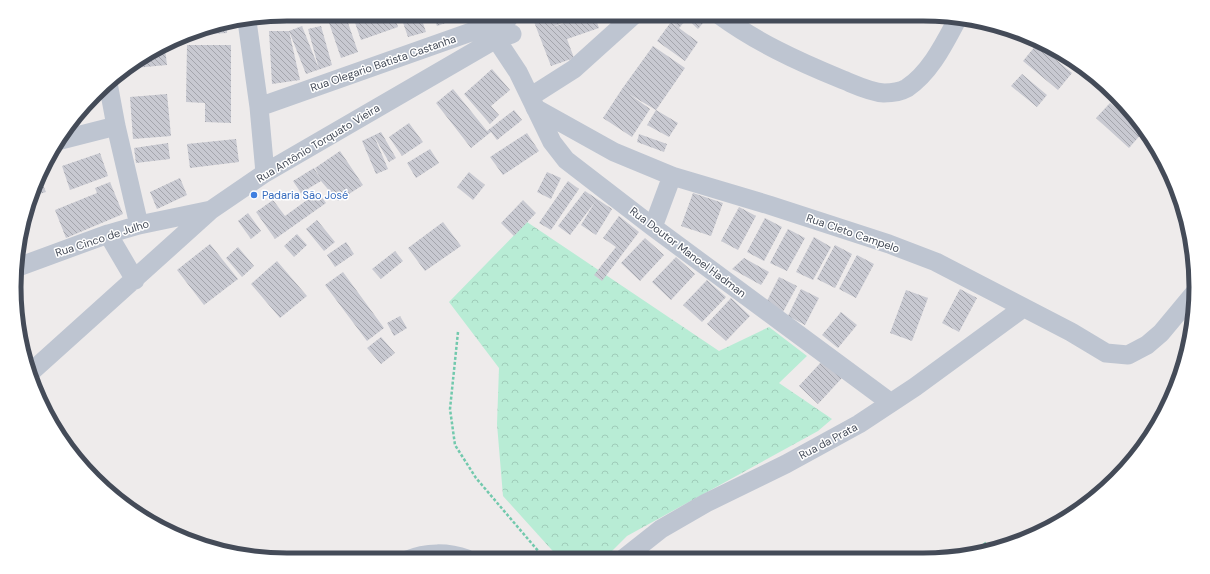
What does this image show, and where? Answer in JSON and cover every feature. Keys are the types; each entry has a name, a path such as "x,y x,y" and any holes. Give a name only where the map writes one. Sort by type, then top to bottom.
{"street":[{"path":"532,102 574,69 627,21"},
{"path":"727,21 774,50 850,82 883,93 895,93 906,88 919,78 937,55 955,23"},
{"path":"247,24 259,107 265,173"},
{"name":"Rua Doutor Manoel Hadman","path":"500,24 518,72 532,102 552,142 566,160 653,227 891,403"},
{"name":"Rua Olegario Batista Castanha","path":"259,107 500,24"},
{"name":"Rua Antônio Torquato Vieira","path":"34,369 211,210 265,173 500,24"},
{"path":"109,89 116,126 139,225"},
{"name":"Rua Cleto Campelo","path":"532,102 565,126 614,152 672,176 769,205 889,244 936,262 1071,332 1106,353 1128,355 1147,345 1161,333 1188,300"},
{"path":"66,139 116,126"},
{"path":"653,227 672,176"},
{"name":"Rua Cinco de Julho","path":"22,265 108,234 139,225 211,210"},
{"path":"108,234 135,280"},
{"name":"Rua da Prata","path":"631,553 661,529 859,424 915,387 1023,308"}],"path":[{"path":"458,332 450,409 456,445 476,478 540,553"},
{"path":"981,546 987,542"}],"green space":[{"path":"527,222 719,351 769,327 807,356 779,383 832,419 818,431 627,536 610,553 555,553 503,496 497,424 499,368 449,302"}],"building":[{"path":"328,21 347,21 358,52 341,58"},
{"path":"354,21 396,21 398,27 361,40"},
{"path":"402,21 422,21 426,32 408,37"},
{"path":"435,21 451,21 437,26"},
{"path":"534,21 567,21 550,28 570,21 596,21 599,28 567,39 574,58 551,66"},
{"path":"671,21 685,21 679,28"},
{"path":"689,21 704,22 698,29"},
{"path":"671,22 698,42 685,61 657,41"},
{"path":"302,26 319,69 308,29 321,26 332,65 306,74 289,31"},
{"path":"227,28 227,33 209,34 209,33"},
{"path":"269,31 289,31 300,80 272,84"},
{"path":"187,45 231,45 231,123 205,122 205,103 186,102"},
{"path":"653,46 685,68 656,110 629,94 650,109 632,137 603,118"},
{"path":"1036,46 1044,50 1072,73 1058,90 1023,61"},
{"path":"165,50 167,65 137,68"},
{"path":"492,69 510,90 491,106 499,115 490,124 464,94"},
{"path":"1022,74 1047,95 1037,107 1011,86"},
{"path":"453,89 487,131 514,110 522,120 497,140 491,132 471,148 436,103"},
{"path":"167,94 171,136 133,139 130,97"},
{"path":"1110,103 1131,121 1141,135 1129,148 1096,118"},
{"path":"656,110 678,123 669,137 647,125"},
{"path":"409,123 423,142 402,156 389,137"},
{"path":"381,132 396,158 389,162 374,136 388,169 376,174 362,141"},
{"path":"527,133 539,151 503,175 490,157"},
{"path":"639,134 667,144 664,152 637,142"},
{"path":"236,139 239,162 190,168 187,144"},
{"path":"168,143 170,159 136,163 134,148"},
{"path":"430,149 439,163 416,178 407,163"},
{"path":"340,151 363,185 338,201 321,181 301,193 293,181 314,168 321,180 315,168"},
{"path":"100,153 108,176 70,190 62,166"},
{"path":"469,172 485,185 473,200 457,187"},
{"path":"547,172 561,178 551,199 537,192"},
{"path":"180,178 187,195 157,209 150,192"},
{"path":"568,181 579,189 551,230 539,223"},
{"path":"110,182 123,214 66,238 55,210 97,193 95,188"},
{"path":"42,183 46,192 37,195"},
{"path":"585,191 612,209 596,235 581,225 595,202 570,235 558,226"},
{"path":"318,192 326,203 275,239 256,212 273,200 285,216"},
{"path":"693,193 723,203 711,236 681,226"},
{"path":"523,200 536,213 514,236 501,223"},
{"path":"739,207 756,216 738,250 721,241"},
{"path":"248,213 261,231 251,239 238,221"},
{"path":"619,216 639,232 602,281 594,275 616,247 603,238"},
{"path":"765,218 782,227 764,261 747,252"},
{"path":"317,220 335,242 324,251 306,229"},
{"path":"443,222 461,246 425,271 408,248"},
{"path":"788,229 805,238 787,271 770,263"},
{"path":"297,234 307,245 294,257 284,246"},
{"path":"814,237 831,247 813,280 796,272"},
{"path":"645,238 664,255 640,281 621,263"},
{"path":"346,242 354,254 335,267 327,255"},
{"path":"210,244 238,279 204,305 177,270"},
{"path":"835,245 852,254 835,288 817,279"},
{"path":"238,247 254,266 242,277 226,258"},
{"path":"395,251 403,261 381,279 372,269"},
{"path":"857,255 874,264 856,298 839,289"},
{"path":"676,257 695,274 671,300 652,282"},
{"path":"744,258 769,272 761,285 732,269"},
{"path":"277,261 307,296 280,318 251,284"},
{"path":"343,272 384,328 367,341 325,285"},
{"path":"779,277 797,286 783,312 766,303"},
{"path":"707,280 726,297 702,322 683,305"},
{"path":"801,289 819,298 805,325 788,316"},
{"path":"960,289 977,298 959,332 942,323"},
{"path":"906,290 928,298 912,341 890,333"},
{"path":"731,298 750,316 726,341 707,324"},
{"path":"841,312 857,325 838,348 822,335"},
{"path":"400,316 407,328 394,336 387,323"},
{"path":"381,337 395,353 381,364 367,348"},
{"path":"823,360 842,378 818,404 799,386"}],"place":[{"name":"Padaria São José","path":"254,195"}]}
